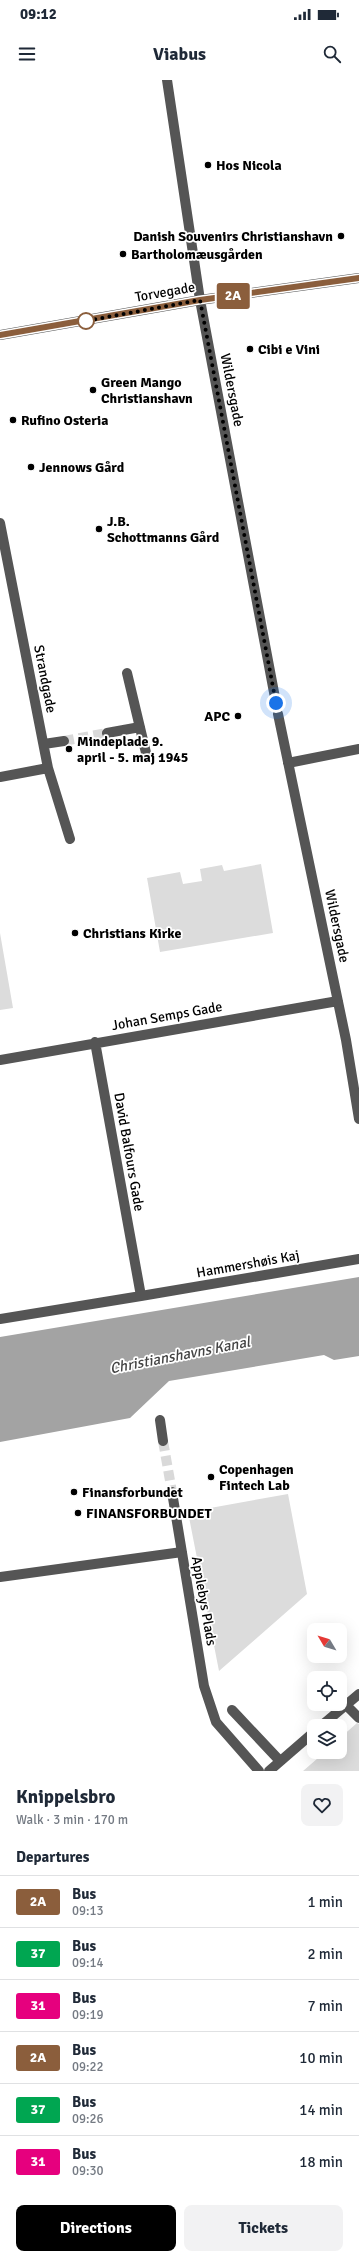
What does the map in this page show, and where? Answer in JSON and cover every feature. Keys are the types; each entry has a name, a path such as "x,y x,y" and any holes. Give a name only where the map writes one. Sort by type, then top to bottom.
{"street":[{"name":"Wildersgade","path":"167,80 200,300 277,708 338,1001 359,1119"},
{"name":"Torvegade","path":"0,335 200,300 359,278"},
{"name":"Strandgade","path":"0,523 4,565 48,768 70,839"},
{"path":"127,673 147,757"},
{"path":"107,733 140,727"},
{"path":"44,744 64,741"},
{"path":"288,763 359,750"},
{"path":"0,777 48,768"},
{"name":"Johan Semps Gade","path":"0,1060 95,1042 338,1001"},
{"name":"David Balfours Gade","path":"95,1042 141,1296"},
{"name":"Hammershøis Kaj","path":"0,1319 359,1259"},
{"path":"160,1420 164,1441"},
{"path":"172,1492 182,1552"},
{"name":"Applebys Plads","path":"0,1577 182,1552 204,1686 216,1722 259,1771"},
{"path":"347,1704 359,1694"},
{"path":"347,1706 359,1718"},
{"path":"232,1710 280,1761"},
{"path":"329,1719 339,1711"},
{"path":"269,1771 307,1738"}],"shaded area":[{"path":"261,864 273,933 160,952 147,878 180,872 183,884 202,881 200,869 222,865 224,871"},
{"path":"0,933 13,1008 0,1010"},
{"path":"288,1494 307,1594 219,1671 188,1512"},
{"path":"357,1723 359,1724 359,1771 303,1771 317,1759 347,1759 347,1732"}],"water":[{"name":"Christianshavns Kanal","path":"359,1277 359,1356 334,1360 324,1355 169,1381 130,1418 0,1442 0,1337"}],"tunnel":[{"path":"64,741 107,733"},
{"path":"163,1441 172,1492"}],"bus line":[{"name":"2A","path":"0,335 200,300 359,278"}],"place":[{"name":"Hos Nicola","path":"208,165"},
{"name":"Danish Souvenirs Christianshavn","path":"341,236"},
{"name":"Bartholomæusgården","path":"123,254"},
{"name":"Cibi e Vini","path":"250,349"},
{"name":"Green Mango Christianshavn","path":"93,390"},
{"name":"Rufino Osteria","path":"13,420"},
{"name":"Jennows Gård","path":"31,467"},
{"name":"J.B. Schottmanns Gård","path":"99,529"},
{"name":"APC","path":"238,716"},
{"name":"Mindeplade 9. april - 5. maj 1945","path":"69,749"},
{"name":"Christians Kirke","path":"75,933"},
{"name":"Copenhagen Fintech Lab","path":"211,1477"},
{"name":"Finansforbundet","path":"74,1492"},
{"name":"FINANSFORBUNDET","path":"78,1513"}],"route":[{"path":"86,321 80,322 200,300 270,664 276,703"}]}
